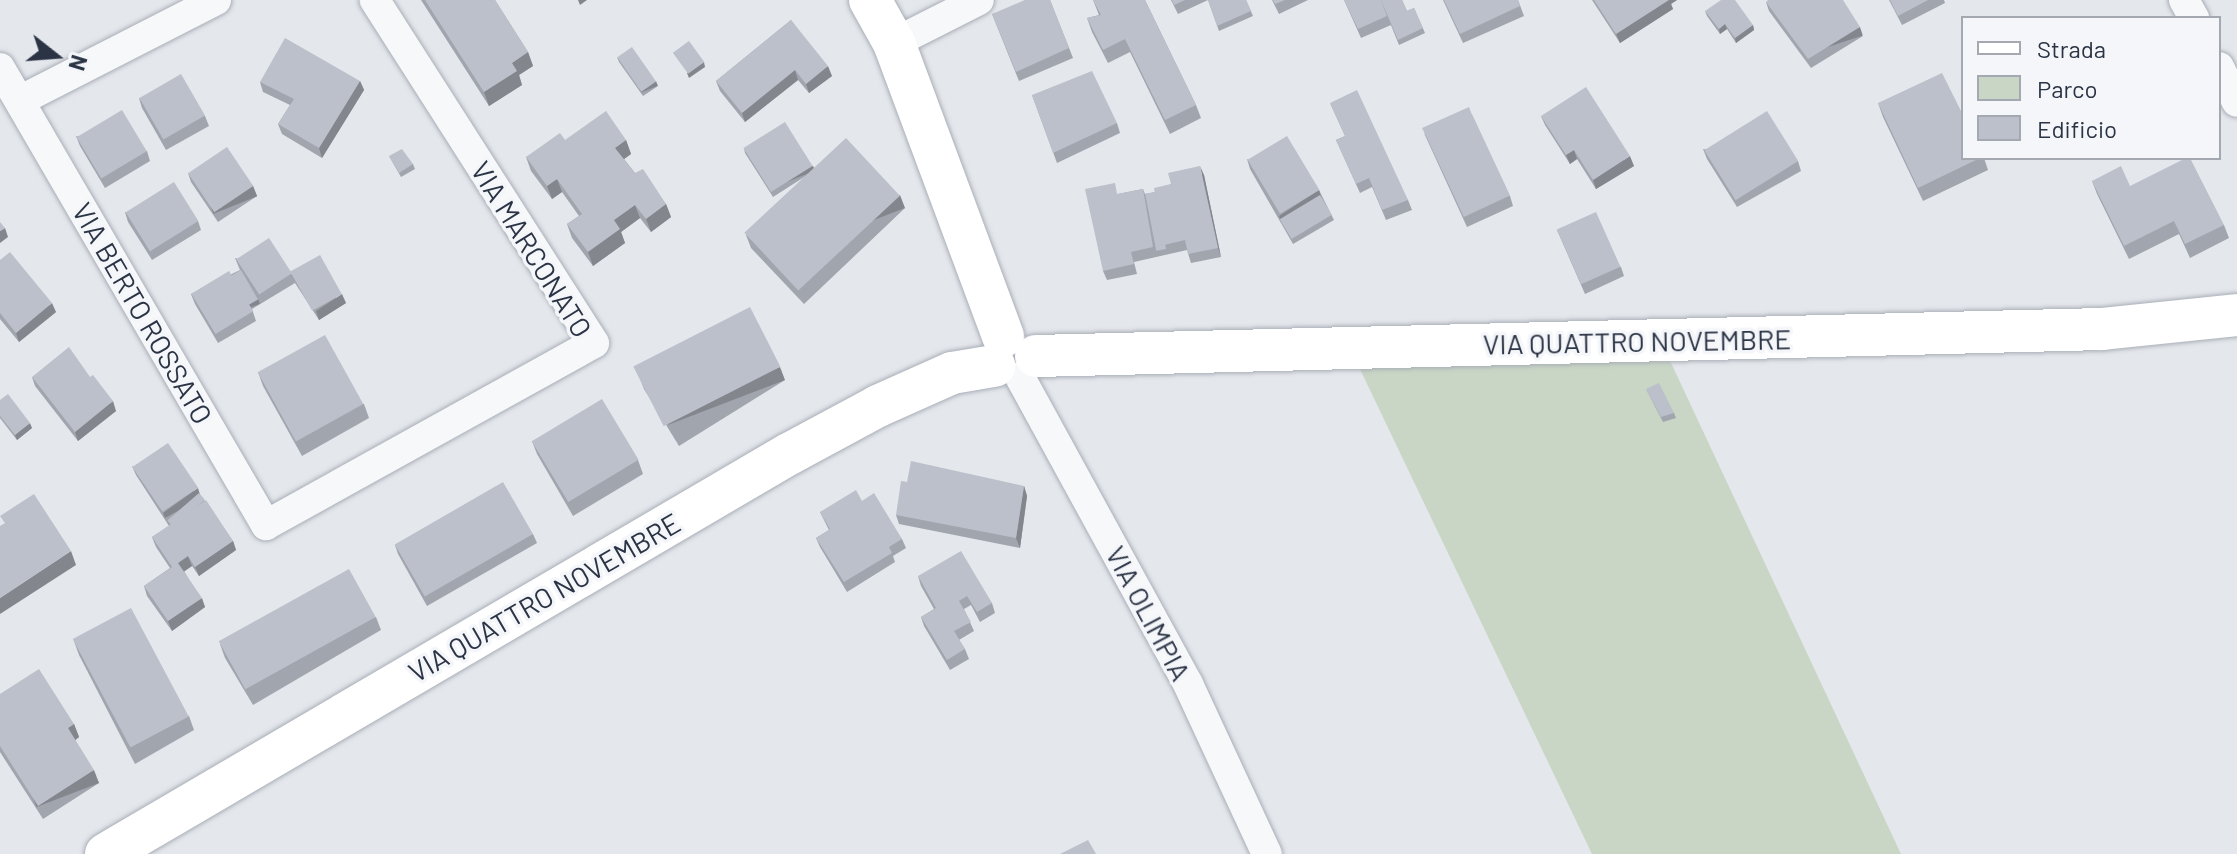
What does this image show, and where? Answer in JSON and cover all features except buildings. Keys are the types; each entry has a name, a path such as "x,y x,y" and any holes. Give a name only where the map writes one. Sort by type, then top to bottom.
{"main road":[{"name":"VIA OLIMPIA","path":"870,0 894,43 1013,359"},
{"name":"VIA QUATTRO NOVEMBRE","path":"106,854 789,454 878,406 952,373 1013,359 2102,329 2237,315"}],"street":[{"path":"21,100 216,0"},
{"name":"VIA MARCONATO","path":"266,525 594,343 375,0"},
{"path":"894,43 979,0"},
{"name":"VIA BERTO ROSSATO","path":"0,68 266,525"},
{"path":"2221,71 2237,102"},
{"name":"VIA OLIMPIA","path":"1013,359 1188,684 1267,854"}],"green space":[{"path":"1665,350 1901,854 1592,854 1358,365"}]}
